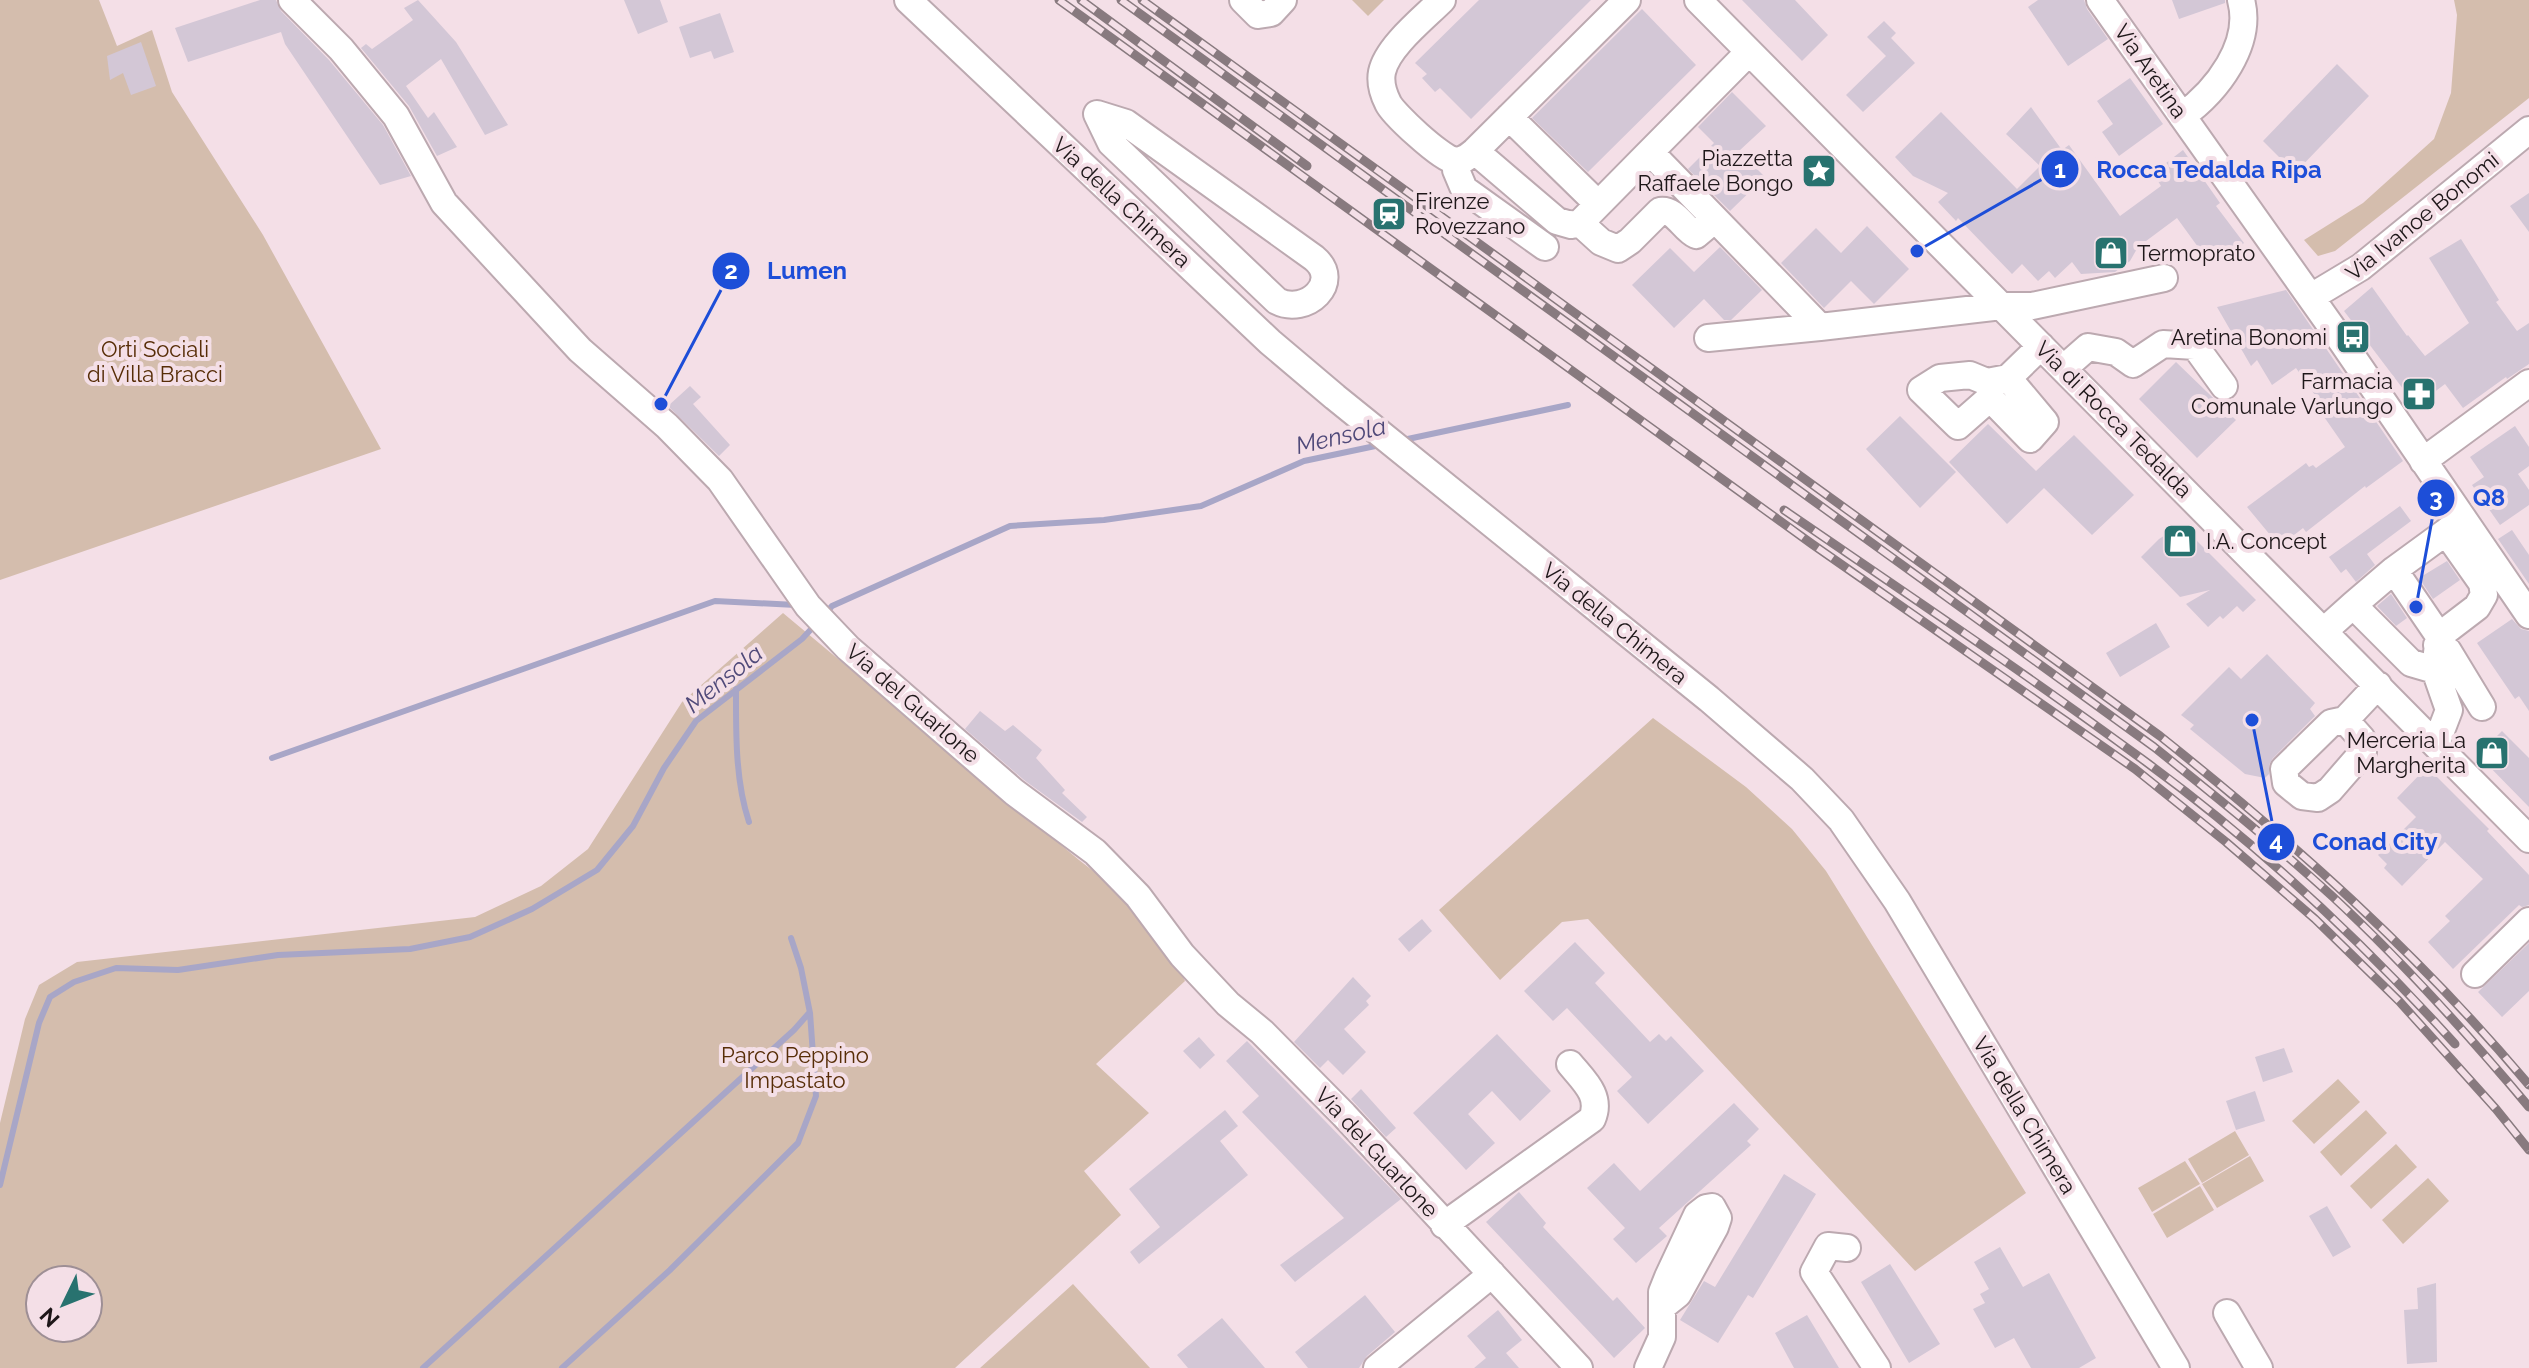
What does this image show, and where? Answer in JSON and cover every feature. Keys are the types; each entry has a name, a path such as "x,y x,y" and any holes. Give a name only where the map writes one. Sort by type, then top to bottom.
{"street":[{"name":"Via del Guarlone","path":"292,0 341,49 396,116 444,203 580,350 667,426 720,480 808,606 848,648 1014,792 1095,852 1138,896 1182,955 1334,1105 1578,1368"},
{"name":"Via della Chimera","path":"908,0 1270,342 1709,699 1802,779 1831,809 1904,912 2176,1368"},
{"path":"1243,0 1258,15 1271,13 1283,0"},
{"path":"1442,0 1386,62 1382,82 1392,110 1444,157 1466,156 1557,221 1571,225 1589,213 1749,52"},
{"path":"1545,247 1464,189 1456,170 1466,156 1627,0"},
{"name":"Via di Rocca Tedalda","path":"1698,0 2529,839"},
{"name":"Via Aretina","path":"2100,0 2423,461 2454,525 2529,615"},
{"path":"2182,116 2196,106 2223,73 2240,45 2245,20 2241,0"},
{"path":"1097,114 1126,123 1322,265 1325,278 1317,294 1298,306 1277,301 1111,143 1097,114"},
{"path":"1509,117 1589,213 1601,242 1618,249 1660,211 1672,213 1696,235 1715,219"},
{"name":"Via Ivanoe Bonomi","path":"2311,297 2361,267 2529,130"},
{"path":"1650,152 1820,327"},
{"path":"1708,338 2002,306 2032,306 2164,278"},
{"path":"2064,368 2088,347 2116,352 2133,364 2163,344 2195,346 2224,386"},
{"path":"1995,386 2041,346"},
{"path":"2423,461 2529,383"},
{"path":"2324,631 2353,605 2394,570 2454,525 2482,583 2484,595 2477,607 2437,650 2411,663 2353,605"},
{"path":"2394,570 2437,650 2449,710 2436,744"},
{"path":"2437,650 2448,651 2482,707"},
{"path":"2345,720 2378,685"},
{"path":"2475,974 2529,921"},
{"path":"1444,1225 1592,1119 1596,1106 1593,1094 1570,1064"},
{"path":"1847,1248 1828,1246 1814,1272 1877,1368"},
{"path":"1377,1368 1492,1274"},
{"path":"1648,1368 1660,1344 1663,1306"},
{"path":"2227,1313 2259,1368"}],"green space":[{"name":"Orti Sociali di Villa Bracci","path":"0,0 99,0 117,46 152,30 172,92 263,235 381,449 0,580"},
{"path":"1352,0 1384,0 1368,16"},
{"path":"2454,0 2529,0 2529,98 2335,251 2318,256 2304,240 2363,203 2434,139 2451,93 2457,15"},
{"name":"Parco Peppino Impastato","path":"783,613 1079,860 1155,919 1185,981 1096,1064 1149,1113 1084,1171 1121,1215 955,1368 0,1368 0,1123 25,1019 39,985 77,962 475,917 541,886 588,849 682,702"},
{"path":"1653,718 1746,787 1792,829 1826,871 2026,1193 1915,1271 1588,919 1562,922 1500,980 1439,910"},
{"path":"2338,1079 2360,1102 2314,1144 2292,1121"},
{"path":"2366,1110 2387,1133 2341,1176 2320,1152"},
{"path":"2235,1131 2249,1155 2202,1183 2188,1159"},
{"path":"2396,1144 2417,1167 2371,1209 2350,1186"},
{"path":"2250,1156 2264,1181 2217,1208 2202,1184"},
{"path":"2185,1161 2200,1184 2152,1212 2138,1188"},
{"path":"2428,1178 2449,1201 2403,1244 2382,1220"},
{"path":"2200,1186 2214,1210 2167,1238 2153,1214"},
{"path":"1073,1284 1150,1368 980,1368"}],"building":[{"path":"260,0 276,0 281,11 329,60 383,125 411,176 380,185 285,44 281,32 188,62 175,28"},
{"path":"418,0 456,42 508,125 485,135 441,59 406,86 428,118 434,112 457,147 437,156 409,106 361,48 366,44 372,49 413,20 404,8"},
{"path":"624,0 660,0 668,22 638,34"},
{"path":"1479,0 1591,0 1471,119 1440,88 1435,92 1422,78 1427,74 1415,63"},
{"path":"1742,0 1795,0 1828,35 1802,61"},
{"path":"2038,0 2084,0 2108,39 2068,66 2028,7"},
{"path":"2172,0 2225,0 2225,3 2179,19"},
{"path":"1642,9 1696,65 1588,172 1532,118"},
{"path":"720,13 734,52 714,59 711,51 690,58 679,27"},
{"path":"1884,21 1896,33 1891,38 1915,63 1863,112 1846,95 1886,56 1867,37"},
{"path":"141,42 156,86 131,95 123,73 110,80 107,56"},
{"path":"2337,64 2369,96 2295,173 2263,141"},
{"path":"2130,78 2163,124 2119,156 2102,132 2113,124 2097,101"},
{"path":"1732,92 1766,126 1739,151 1765,177 1730,211 1688,169 1714,143 1698,127"},
{"path":"2031,107 2062,150 2069,145 2120,216 2161,186 2153,173 2183,150 2220,203 2216,206 2244,243 2230,254 2206,258 2177,218 2138,247 2130,261 2115,272 2081,274 2072,262 2055,278 2049,271 2038,281 2022,264 2012,274 1958,218 1956,221 1938,202 1948,193 1913,176 1895,157 1941,112 2017,189 2040,166 2006,134"},
{"path":"2529,193 2529,232 2510,206"},
{"path":"1867,226 1909,269 1874,304 1851,281 1824,308 1781,263 1816,228 1841,253"},
{"path":"2461,239 2499,300 2496,302 2517,331 2529,323 2529,364 2463,408 2445,384 2416,406 2344,311 2372,287 2425,356 2469,323 2429,258"},
{"path":"1720,247 1762,290 1731,320 1724,320 1704,299 1674,328 1632,285 1670,248 1694,272"},
{"path":"2286,290 2403,461 2306,532 2303,528 2283,544 2274,534 2271,536 2247,507 2306,463 2316,468 2345,447 2320,411 2324,408 2296,368 2272,385 2257,360 2251,366 2217,307"},
{"path":"2176,362 2236,420 2197,458 2139,399"},
{"path":"690,386 701,397 693,404 730,445 719,456 668,406"},
{"path":"1900,416 1956,472 1920,508 1866,449"},
{"path":"1988,424 2036,471 2074,435 2134,495 2092,535 2044,488 2007,524 1949,462"},
{"path":"2515,426 2529,447 2529,466 2518,474 2529,490 2529,505 2500,525 2472,485 2484,477 2470,457"},
{"path":"2400,506 2411,521 2367,554 2375,565 2356,582 2346,569 2341,573 2329,557"},
{"path":"2181,525 2256,600 2243,612 2237,606 2208,627 2186,604 2210,590 2180,597 2141,557 2159,539"},
{"path":"2512,530 2529,555 2529,584 2498,539"},
{"path":"2447,561 2460,580 2433,599 2419,578"},
{"path":"2391,594 2407,618 2396,626 2377,606"},
{"path":"2512,619 2521,629 2529,631 2529,711 2519,696 2515,699 2477,643"},
{"path":"2156,623 2170,647 2120,677 2106,653"},
{"path":"2267,654 2315,703 2310,709 2315,716 2273,758 2265,778 2245,774 2190,729 2194,725 2181,715 2229,667 2241,679"},
{"path":"980,711 1005,731 1013,725 1042,750 1036,758 1065,790 1062,793 1087,817 1082,822 1024,780 965,729"},
{"path":"2502,731 2529,758 2529,807 2478,755"},
{"path":"2427,767 2489,829 2487,831 2529,875 2529,905 2519,905 2453,969 2428,942 2450,921 2445,916 2483,879 2445,842 2402,886 2384,868 2387,864 2378,855 2416,817 2397,798"},
{"path":"1422,919 1432,931 1409,952 1398,939"},
{"path":"1575,942 1605,973 1595,983 1650,1042 1659,1034 1666,1041 1671,1036 1704,1071 1648,1124 1617,1091 1632,1077 1567,1008 1553,1021 1524,991"},
{"path":"2529,943 2529,991 2502,1017 2478,992"},
{"path":"1353,977 1371,996 1366,1001 1369,1005 1344,1029 1366,1052 1343,1075 1328,1060 1320,1068 1294,1042"},
{"path":"1497,1034 1551,1091 1520,1121 1492,1091 1468,1114 1495,1143 1466,1170 1413,1113"},
{"path":"1199,1037 1215,1055 1200,1069 1183,1051"},
{"path":"1247,1041 1401,1199 1295,1282 1280,1265 1344,1218 1242,1112 1259,1096 1226,1061"},
{"path":"2284,1048 2293,1072 2263,1082 2255,1057"},
{"path":"1361,1089 1396,1128 1386,1137 1351,1099"},
{"path":"2255,1091 2265,1121 2236,1130 2226,1101"},
{"path":"1734,1103 1759,1129 1747,1141 1751,1145 1659,1228 1667,1236 1636,1263 1613,1239 1625,1228 1587,1188 1614,1163 1640,1191"},
{"path":"1225,1110 1238,1126 1220,1141 1248,1175 1139,1264 1130,1252 1160,1227 1129,1189"},
{"path":"1784,1174 1816,1194 1753,1298 1748,1295 1718,1343 1680,1320 1704,1281 1715,1287"},
{"path":"1519,1192 1546,1223 1543,1227 1613,1301 1617,1297 1645,1328 1614,1358 1486,1222"},
{"path":"2327,1206 2351,1247 2333,1257 2309,1216"},
{"path":"2000,1247 2023,1287 2049,1273 2096,1358 2079,1368 2031,1368 2014,1338 1995,1348 1973,1309 1985,1303 1980,1294 1989,1289 1974,1262"},
{"path":"1890,1264 1940,1344 1909,1363 1861,1282"},
{"path":"2436,1283 2437,1362 2407,1364 2404,1310 2418,1309 2417,1288"},
{"path":"1365,1295 1395,1332 1367,1356 1359,1368 1308,1368 1295,1352"},
{"path":"1498,1310 1522,1340 1506,1353 1519,1368 1474,1368 1486,1358 1467,1336"},
{"path":"1807,1315 1839,1368 1794,1368 1775,1333"},
{"path":"1222,1318 1265,1368 1188,1368 1177,1355"}],"waterway":[{"name":"Mensola","path":"1403,440 1568,405"},
{"name":"Mensola","path":"825,614 832,606 1010,526 1104,520 1201,506 1304,461 1380,445"},
{"path":"272,758 715,601 796,605"},
{"name":"Mensola","path":"0,1185 39,1023 50,997 74,982 116,968 178,970 278,955 410,949 470,937 532,909 597,870 633,826 664,768 696,721 802,639 815,625"},
{"path":"736,689 739,773 749,822"},
{"path":"562,1368 670,1270 798,1143 816,1096 810,1013 791,938"},
{"path":"423,1368 809,1013"}],"railway":[{"path":"1059,0 1812,544 2135,769 2315,919 2399,1001 2529,1150"},
{"path":"1081,0 1307,166"},
{"path":"1121,0 2154,747 2266,839 2358,921 2434,998 2529,1107"},
{"path":"1142,0 2160,736 2259,817 2353,901 2443,990 2529,1085"},
{"path":"1784,510 2054,695 2226,824 2345,930 2455,1044"}],"place":[{"name":"Piazzetta Raffaele Bongo","path":"1819,171"},
{"name":"Firenze Rovezzano","path":"1389,214"},
{"name":"Rocca Tedalda Ripa","path":"1917,251"},
{"name":"Termoprato","path":"2111,253"},
{"name":"Aretina Bonomi","path":"2353,337"},
{"name":"Farmacia Comunale Varlungo","path":"2419,394"},
{"name":"Lumen","path":"661,404"},
{"name":"I.A. Concept","path":"2180,541"},
{"name":"Q8","path":"2416,607"},
{"name":"Conad City","path":"2252,720"},
{"name":"Merceria La Margherita","path":"2492,753"}]}
